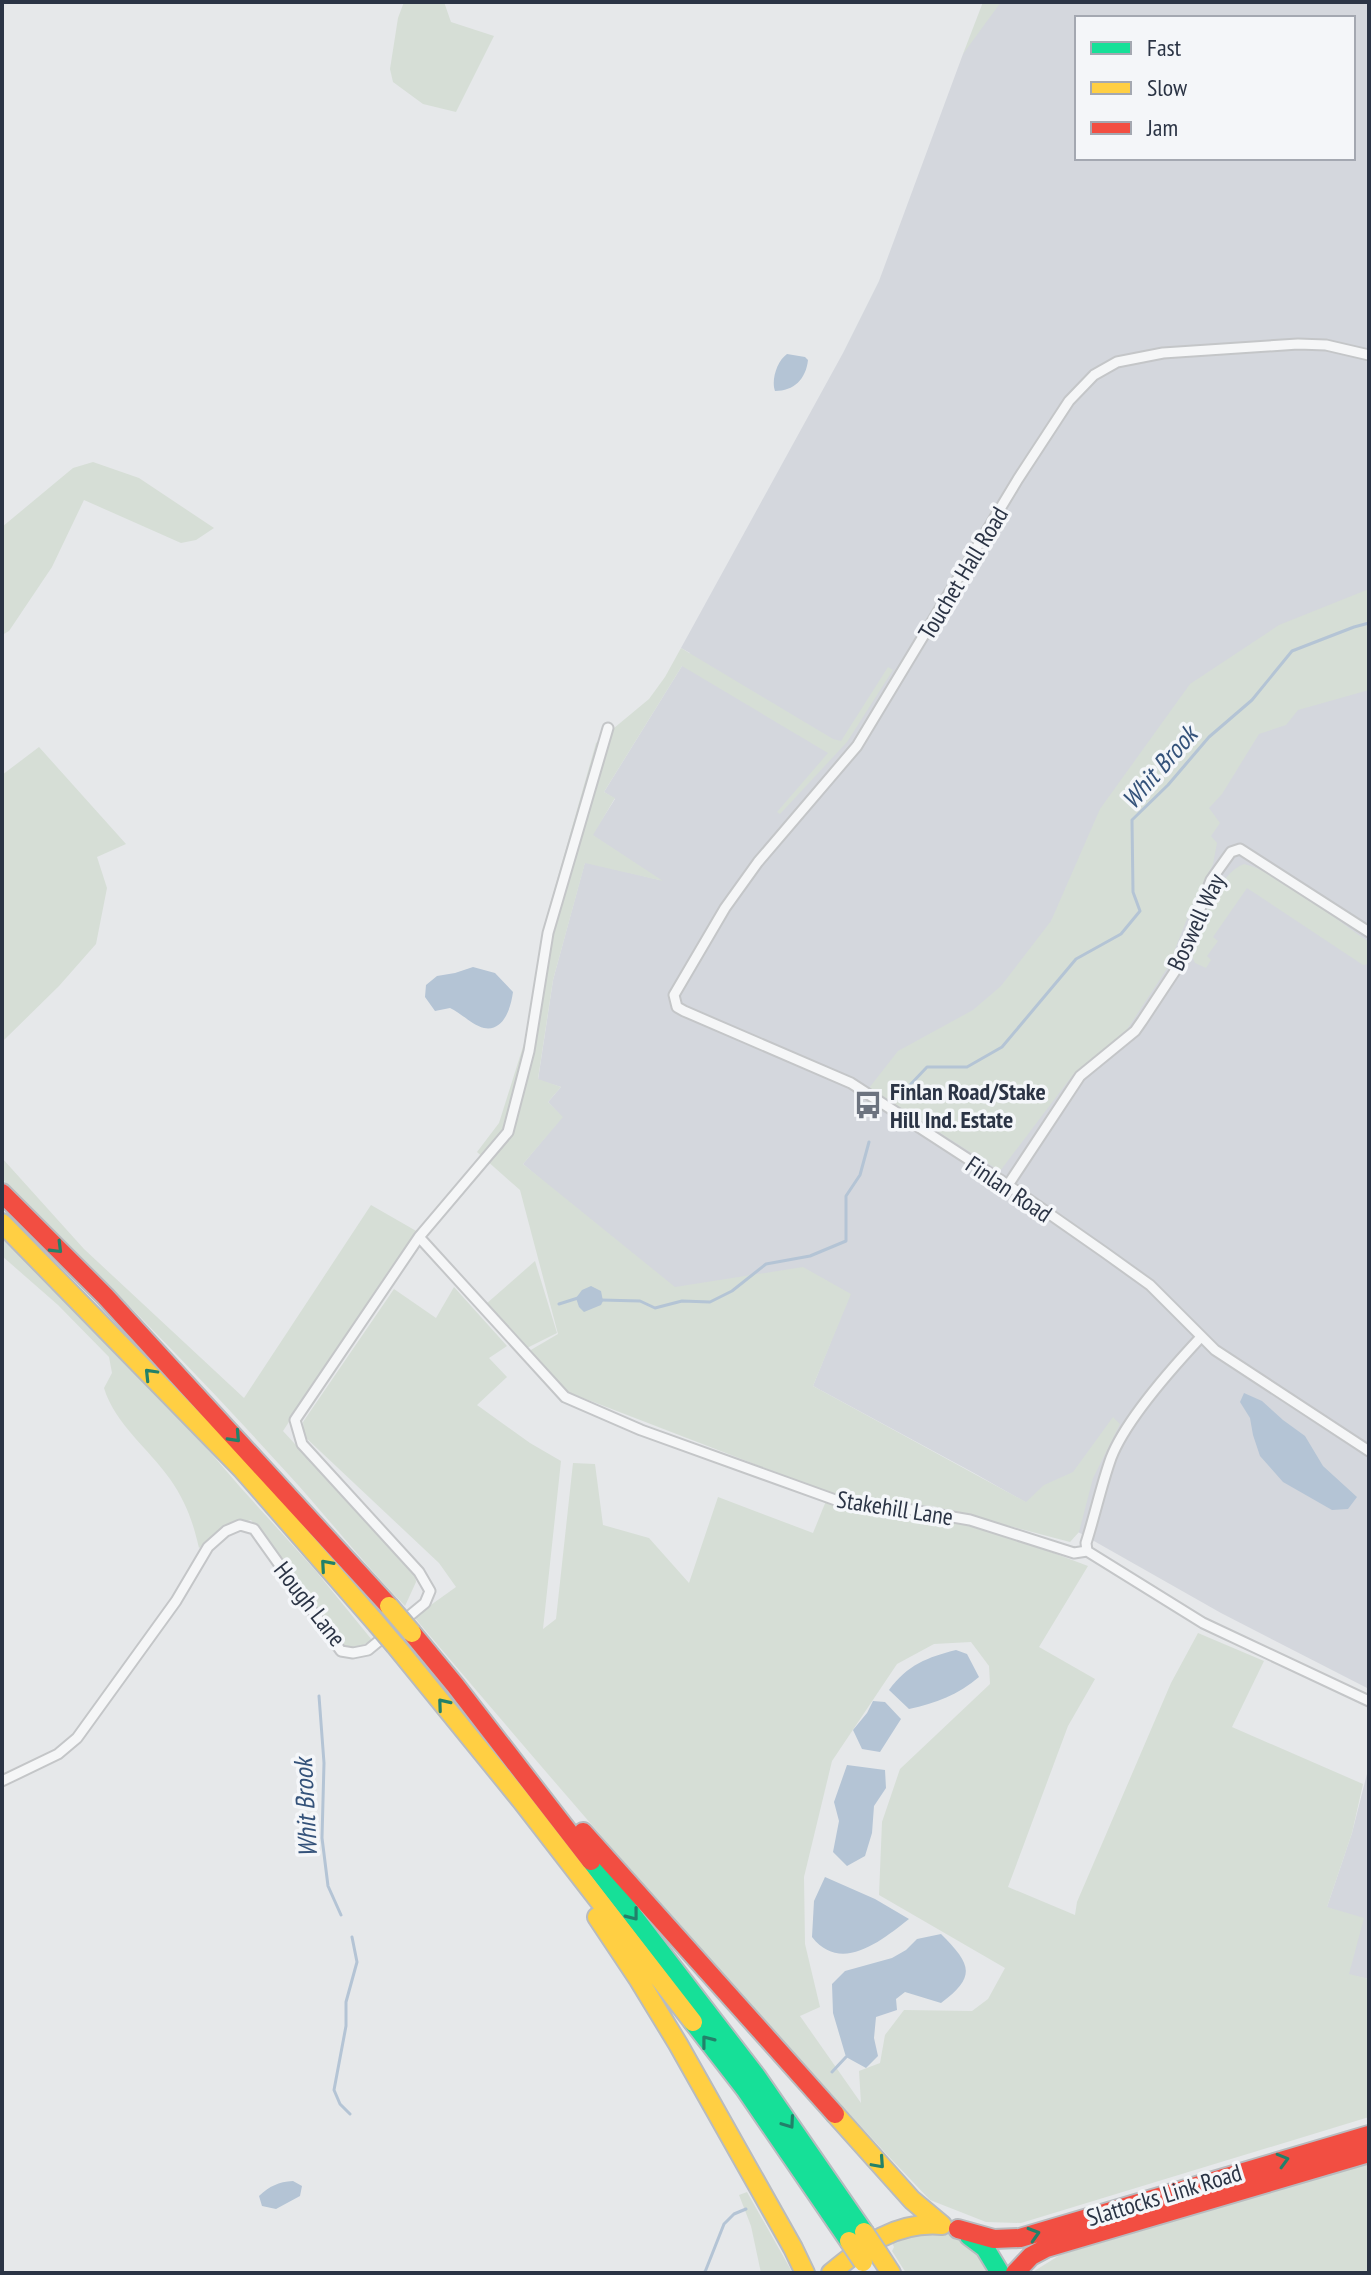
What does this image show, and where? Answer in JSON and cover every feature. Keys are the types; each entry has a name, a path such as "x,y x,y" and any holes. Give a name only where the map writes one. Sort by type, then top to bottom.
{"highway":[{"path":"2,1193 105,1296 389,1606 616,1870 902,2189 926,2213 977,2240 1000,2273"},
{"path":"2,1223 242,1469 395,1645 857,2236"},
{"path":"455,1685 757,2077 857,2236 870,2263 891,2273"},
{"path":"466,1732 648,1993 805,2273"},
{"name":"Slattocks Link Road","path":"950,2227 994,2239 1020,2238 1369,2135"},
{"name":"Slattocks Link Road","path":"1015,2273 1031,2256 1046,2248 1369,2153"},
{"path":"831,2273 894,2231 921,2224 950,2227"}],"street":[{"name":"Touchet Hall Road","path":"674,1001 676,990 725,908 758,862 857,746 1035,453 1069,401 1094,375 1117,362 1163,353 1298,344 1326,345 1369,355"},
{"path":"419,1237 508,1132 529,1051 548,933 608,728"},
{"name":"Boswell Way","path":"1008,1185 1080,1076 1135,1031 1142,1021 1179,965 1211,880 1231,852 1240,849 1369,932"},
{"name":"Finlan Road","path":"674,1001 684,1011 851,1083 1008,1185 1150,1285 1215,1350 1369,1451"},
{"name":"Stakehill Lane","path":"419,1237 565,1397 641,1430 841,1502 970,1520 1074,1553 1087,1551 1203,1623 1369,1701"},
{"name":"Hough Lane","path":"2,1781 58,1754 77,1738 176,1601 208,1547 226,1531 240,1525 254,1529 341,1651 353,1653 368,1650 425,1603 430,1591 419,1572 302,1444 295,1420 419,1237"},
{"path":"1087,1551 1086,1543 1120,1439 1176,1364 1201,1337"}],"shaded area":[{"path":"404,2 444,2 451,22 494,36 456,112 423,104 393,82 390,69 398,18"},
{"path":"983,2 1001,2 963,54"},
{"path":"993,2 1369,2 1369,1689 1221,1613 813,1386 850,1294 671,1290 523,1164 562,1117 548,1102 561,1087 538,1080 553,980 585,862 660,880 592,835 615,799 604,792 690,653 681,648 843,353 879,281 963,54"},
{"path":"93,462 139,478 214,528 196,540 181,543 84,500 52,567 9,631 2,635 2,527 73,468"},
{"path":"1369,589 1369,690 1298,710 1286,725 1259,734 1222,794 1209,808 1220,823 1211,836 1217,843 1213,864 1194,901 1168,967 1126,1031 1072,1076 1000,1171 869,1088 898,1051 973,1010 1001,986 1051,921 1100,809 1190,684 1279,625"},
{"path":"681,648 841,741 888,667 893,670 847,742 780,814 777,812 828,753 682,666 604,792 615,798 593,835 663,881 585,863 553,980 538,1079 561,1087 548,1102 563,1117 523,1164 675,1287 803,1267 851,1294 813,1386 1026,1502 1044,1485 1073,1472 1113,1417 1120,1424 1093,1478 1079,1532 1070,1542 933,1506 842,1498 565,1391 529,1351 558,1334 520,1190 477,1152 499,1123 527,1034 545,922 596,743 649,699"},
{"path":"39,747 126,844 97,857 107,888 96,944 2,1042 2,775"},
{"path":"1244,864 1275,877 1369,942 1369,964 1363,965 1247,888 1213,937 1218,941 1207,956 1211,960 1206,968 1195,963 1191,954 1211,903 1226,878"},
{"path":"2,1158 84,1249 244,1398 371,1205 418,1232 389,1270 283,1431 393,1546 415,1575 416,1582 405,1606 219,1399 2,1179"},
{"path":"2,1235 185,1423 315,1570 372,1640 356,1649 341,1644 251,1520 224,1528 199,1548 188,1512 176,1488 124,1425 109,1401 104,1388 112,1373 109,1357 58,1305 2,1256"},
{"path":"535,1261 557,1333 527,1348 486,1304"},
{"path":"454,1287 507,1346 489,1358 507,1377 477,1405 561,1461 543,1629 556,1619 573,1463 595,1464 603,1525 649,1538 689,1583 718,1497 813,1533 826,1501 873,1512 953,1522 1004,1536 1088,1566 1039,1647 1095,1679 1068,1726 1008,1887 1075,1915 1077,1902 1171,1683 1198,1633 1264,1661 1232,1727 1363,1784 1352,1833 1327,1907 1364,1918 1349,1974 1369,1979 1369,2117 1021,2223 986,2222 930,2200 732,1985 414,1617 456,1587 439,1563 304,1436 303,1422 394,1289 436,1318","holes":["971,1642 989,1666 990,1684 900,1769 882,1822 879,1895 1005,1968 988,1999 972,2011 904,2010 885,2035 880,2063 859,2071 861,2103 800,2016 820,2007 805,1944 804,1877 832,1761 897,1664 934,1644"]},
{"path":"1369,1766 1369,1979 1349,1975 1327,1907 1352,1833"},
{"path":"1369,2163 1369,2273 1031,2273 1060,2255"},
{"path":"747,2192 792,2273 761,2273 751,2226 739,2195"},
{"path":"946,2232 973,2248 992,2273 906,2273 892,2251 891,2241 908,2233"}],"water":[{"path":"787,354 805,357 807,367 802,378 793,386 775,391 776,371"},
{"path":"473,967 495,973 513,992 505,1017 497,1026 484,1028 450,1008 435,1011 425,997 426,985 437,976"},
{"path":"591,1286 601,1291 603,1301 601,1305 584,1312 576,1298 582,1290"},
{"path":"1244,1393 1262,1401 1305,1436 1323,1466 1357,1497 1348,1509 1332,1510 1283,1482 1260,1456 1250,1418 1240,1402"},
{"path":"956,1650 967,1654 979,1677 963,1689 909,1709 889,1690 903,1674 919,1663"},
{"path":"873,1701 885,1702 901,1719 880,1752 862,1749 853,1730"},
{"path":"847,1765 885,1770 886,1788 874,1806 872,1833 865,1856 847,1866 833,1852 839,1821 834,1802"},
{"path":"825,1877 875,1899 909,1919 861,1950 835,1953 823,1948 812,1937 814,1901"},
{"path":"941,1934 964,1961 965,1977 961,1985 941,2003 905,1992 896,1999 897,2010 876,2017 874,2038 878,2056 866,2068 846,2057 833,2013 832,1984 845,1971 892,1958 917,1939"},
{"path":"293,2181 302,2186 300,2196 276,2209 262,2206 259,2196 271,2187"}],"waterway":[{"name":"Whit Brook","path":"910,1085 927,1067 967,1067 1002,1047 1076,959 1121,934 1140,911 1133,892 1132,820 1168,785 1209,737 1252,700 1292,651 1369,623"},
{"name":"Whit Brook","path":"601,1300 640,1301 655,1308 682,1301 710,1302 732,1291 766,1264 810,1256 846,1241 846,1196 860,1175 869,1142"},
{"name":"Whit Brook","path":"559,1304 578,1298"},
{"name":"Whit Brook","path":"319,1696 324,1763 322,1838 328,1886 341,1915"},
{"name":"Whit Brook","path":"350,2114 340,2104 334,2090 346,2026 346,2002 357,1962 352,1937"},
{"path":"832,2072 846,2057"},
{"path":"701,2273 705,2272 724,2224 734,2214 746,2209"}],"traffic: fast":[{"path":"591,1861 757,2077 864,2232"},
{"path":"693,2022 745,2089 849,2241"},
{"path":"969,2236 985,2248 1000,2273"}],"traffic: slow":[{"path":"2,1223 242,1469 377,1624"},
{"path":"389,1606 412,1633"},
{"path":"377,1624 395,1645"},
{"path":"395,1645 521,1800 693,2022"},
{"path":"597,1917 678,2044 805,2273"},
{"path":"835,2114 912,2200 942,2225"},
{"path":"831,2273 882,2237 910,2227 942,2225"},
{"path":"864,2232 878,2253"},
{"path":"849,2241 863,2262"},
{"path":"878,2253 891,2273"}],"traffic: jam":[{"path":"2,1193 105,1296 389,1606"},
{"path":"412,1633 591,1861"},
{"path":"583,1832 835,2114"},
{"path":"958,2229 994,2239 1020,2238 1369,2135"},
{"path":"1015,2273 1031,2256 1046,2248 1369,2153"}],"place":[{"name":"Finlan Road/Stake Hill Ind. Estate","path":"868,1105"}]}
